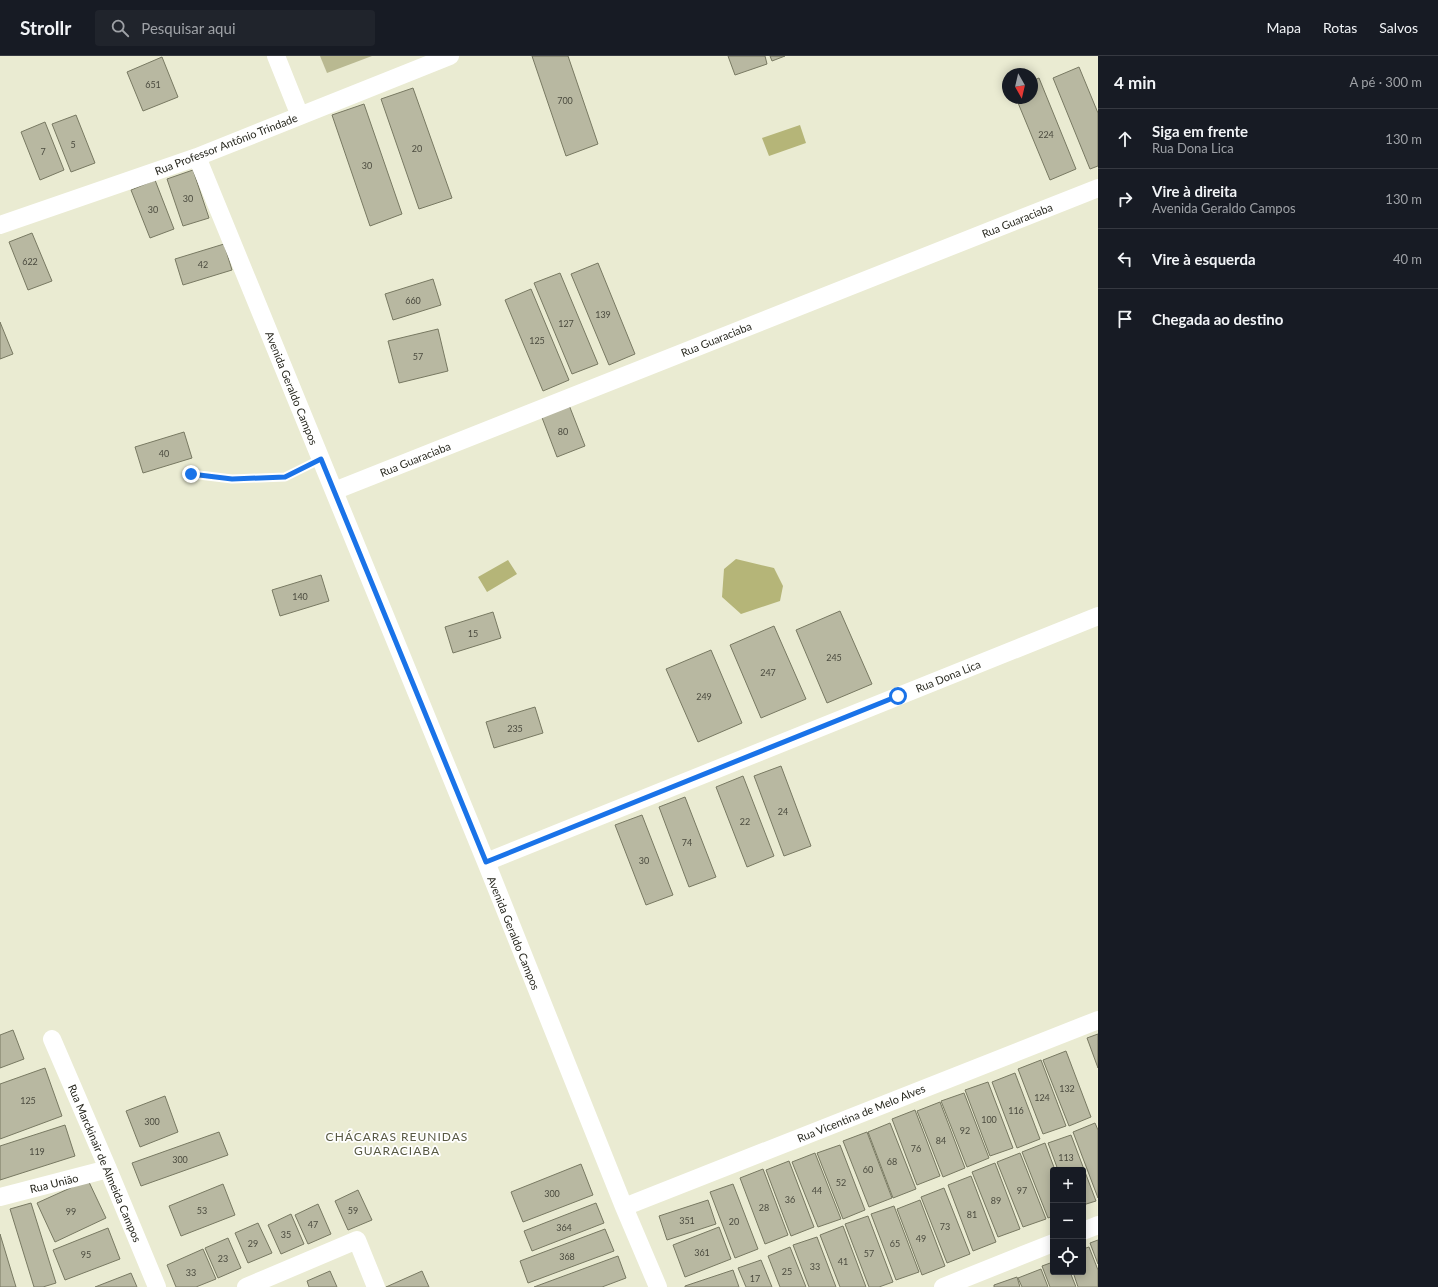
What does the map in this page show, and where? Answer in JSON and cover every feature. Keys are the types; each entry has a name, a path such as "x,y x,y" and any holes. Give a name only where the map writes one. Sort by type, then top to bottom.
{"street":[{"path":"276,56 300,116"},
{"name":"Rua Professor Antônio Trindade","path":"0,225 197,157 450,56"},
{"name":"Avenida Geraldo Campos","path":"197,157 486,862 624,1207 658,1287"},
{"name":"Rua Guaraciaba","path":"334,491 1098,188"},
{"name":"Rua Dona Lica","path":"486,862 1098,616"},
{"name":"Rua Vicentina de Melo Alves","path":"624,1207 1098,1020"},
{"name":"Rua Marckinair de Almeida Campos","path":"52,1039 157,1287"},
{"name":"Rua União","path":"0,1197 108,1169"},
{"path":"1086,1230 1098,1226"},
{"path":"246,1287 357,1240 376,1287"},
{"path":"943,1287 1050,1244"}],"lane":[{"path":"191,474 232,479 285,477 321,459"}],"green space":[{"path":"320,56 372,56 327,73"}],"shaded area":[{"path":"800,125 806,143 769,156 762,138"},
{"path":"736,559 774,568 783,586 780,601 741,614 722,597 724,569"},
{"path":"508,560 517,574 487,592 478,577"}],"building":[{"path":"532,56 568,56 598,144 566,156"},
{"path":"728,56 765,56 767,64 735,75"},
{"path":"770,56 785,56 772,61"},
{"path":"162,57 178,97 143,111 127,72"},
{"path":"1079,67 1098,113 1098,166 1090,169 1053,78"},
{"path":"1038,78 1076,169 1050,180 1018,104 1038,104"},
{"path":"413,88 452,198 419,209 381,99"},
{"path":"364,104 402,214 370,226 332,115"},
{"path":"76,115 95,163 71,172 52,124"},
{"path":"45,122 64,170 40,180 21,132"},
{"path":"193,170 209,218 183,226 167,179"},
{"path":"155,180 174,229 150,238 131,190"},
{"path":"32,233 52,281 28,290 9,242"},
{"path":"224,244 232,270 183,285 175,259"},
{"path":"598,263 635,354 609,365 571,274"},
{"path":"560,273 598,364 572,374 534,283"},
{"path":"433,279 441,305 393,320 385,294"},
{"path":"531,289 569,380 543,391 505,300"},
{"path":"0,322 13,354 0,359"},
{"path":"438,329 448,371 399,383 388,341"},
{"path":"569,405 585,446 557,457 541,415"},
{"path":"184,432 192,458 143,473 135,447"},
{"path":"321,575 329,601 280,616 272,590"},
{"path":"840,611 872,684 827,703 796,630"},
{"path":"493,612 501,638 453,653 445,627"},
{"path":"774,626 806,699 761,718 730,645"},
{"path":"711,650 742,723 698,742 666,669"},
{"path":"535,707 543,733 494,748 486,722"},
{"path":"781,766 811,846 784,856 754,776"},
{"path":"743,776 774,856 747,867 716,787"},
{"path":"685,797 716,877 689,887 659,807"},
{"path":"642,815 673,895 646,905 615,825"},
{"path":"13,1030 24,1059 0,1068 0,1035"},
{"path":"1098,1034 1098,1068 1087,1038"},
{"path":"1066,1051 1091,1117 1069,1126 1043,1060"},
{"path":"1041,1060 1066,1126 1043,1134 1018,1069"},
{"path":"45,1068 62,1116 0,1139 0,1084"},
{"path":"1015,1073 1040,1139 1017,1148 992,1082"},
{"path":"988,1082 1013,1148 990,1156 965,1090"},
{"path":"964,1093 989,1158 967,1167 941,1101"},
{"path":"165,1096 178,1132 140,1147 126,1111"},
{"path":"940,1102 965,1168 943,1177 917,1111"},
{"path":"915,1110 940,1176 917,1185 892,1119"},
{"path":"890,1123 916,1189 893,1198 868,1132"},
{"path":"1095,1123 1098,1130 1098,1198 1073,1132"},
{"path":"65,1125 75,1156 0,1180 0,1146"},
{"path":"219,1132 228,1155 141,1186 132,1163"},
{"path":"867,1132 892,1198 869,1207 843,1141"},
{"path":"1071,1135 1083,1167 1057,1167 1048,1143"},
{"path":"1045,1143 1054,1167 1050,1167 1050,1217 1048,1218 1022,1152"},
{"path":"840,1145 865,1210 843,1219 817,1153"},
{"path":"815,1153 841,1219 818,1227 792,1162"},
{"path":"1020,1153 1046,1219 1023,1227 997,1162"},
{"path":"789,1161 814,1227 791,1236 766,1170"},
{"path":"995,1163 1020,1229 998,1237 972,1172"},
{"path":"581,1164 593,1195 523,1222 511,1192"},
{"path":"763,1169 788,1235 765,1244 740,1178"},
{"path":"1086,1175 1096,1201 1086,1204"},
{"path":"971,1176 996,1242 973,1251 948,1185"},
{"path":"88,1180 106,1218 55,1242 37,1203"},
{"path":"223,1184 235,1215 181,1236 169,1206"},
{"path":"733,1184 758,1249 735,1258 710,1192"},
{"path":"944,1188 970,1254 947,1263 921,1197"},
{"path":"358,1190 372,1220 348,1230 335,1201"},
{"path":"708,1200 716,1224 667,1240 659,1216"},
{"path":"920,1200 945,1266 922,1275 897,1209"},
{"path":"31,1203 56,1283 43,1287 34,1287 10,1209"},
{"path":"596,1203 604,1223 532,1251 524,1231"},
{"path":"318,1204 331,1234 308,1244 295,1215"},
{"path":"894,1206 919,1272 896,1280 871,1214"},
{"path":"291,1214 304,1244 281,1254 268,1225"},
{"path":"868,1216 893,1282 879,1287 869,1287 845,1224"},
{"path":"258,1223 272,1253 248,1263 235,1233"},
{"path":"843,1226 866,1287 840,1287 820,1235"},
{"path":"719,1227 731,1259 685,1277 673,1245"},
{"path":"108,1228 120,1259 65,1280 53,1250"},
{"path":"605,1229 614,1251 528,1283 520,1261"},
{"path":"0,1234 16,1287 0,1287"},
{"path":"817,1237 836,1287 809,1287 793,1245"},
{"path":"228,1238 241,1268 218,1278 205,1248"},
{"path":"1098,1240 1098,1264 1090,1243"},
{"path":"790,1247 806,1287 780,1287 768,1256"},
{"path":"1089,1247 1098,1270 1098,1287 1078,1287 1074,1275 1086,1275 1086,1248"},
{"path":"203,1249 216,1279 196,1287 176,1287 167,1265"},
{"path":"618,1256 626,1278 602,1287 534,1287"},
{"path":"761,1260 772,1287 746,1287 738,1268"},
{"path":"1050,1263 1050,1275 1071,1275 1076,1287 1050,1287 1042,1266"},
{"path":"1041,1269 1048,1287 1022,1287 1018,1278"},
{"path":"733,1270 739,1287 685,1287 685,1286"},
{"path":"330,1271 337,1287 309,1287 307,1281"},
{"path":"422,1271 429,1287 386,1287"},
{"path":"131,1273 137,1287 95,1287"},
{"path":"1017,1277 1020,1287 994,1287 994,1285"}],"district":[{"name":"CHÁCARAS REUNIDAS GUARACIABA","path":"397,1143"}],"route":[{"path":"191,474 232,479 285,477 321,459 486,862 898,696"}]}
